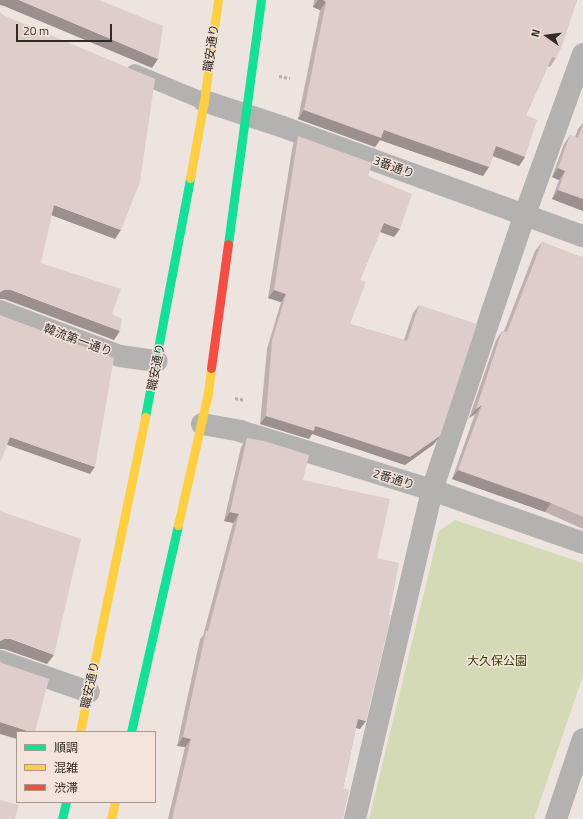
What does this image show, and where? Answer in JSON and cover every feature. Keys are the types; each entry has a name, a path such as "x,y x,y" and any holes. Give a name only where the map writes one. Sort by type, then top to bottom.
{"main road":[{"name":"職安通り","path":"80,731 157,361 204,101 218,0"},
{"path":"131,731 202,424 209,385 261,0"},
{"path":"62,819 66,803"},
{"path":"111,819 115,803"}],"street":[{"path":"356,819 432,490 525,214 583,54"},
{"name":"3番通り","path":"204,101 245,114 583,236"},
{"name":"韓流第一通り","path":"0,311 120,356 157,361"},
{"name":"2番通り","path":"202,424 240,431 432,490 583,543"},
{"path":"0,661 89,692"},
{"path":"556,819 583,739"}],"lane":[{"path":"117,65 204,101"}],"green space":[{"name":"大久保公園","path":"455,520 583,563 583,676 534,819 369,819 439,531"}],"building":[{"path":"19,0 99,0 163,26 158,59"},
{"path":"323,0 577,0 562,46 556,58 552,57 526,115 537,120 525,157 496,146 489,167 384,130 381,138 304,110 326,2"},
{"path":"0,12 3,15 155,79 140,182 121,230 54,205 41,263 121,289 112,314 122,319 120,331 11,290 4,290 0,292"},
{"path":"583,125 583,199 558,190 565,171 558,168 570,135 578,138"},
{"path":"298,136 372,163 368,176 412,194 400,229 384,223 360,280 366,282 350,324 407,341 419,305 477,324 440,436 410,457 315,426 314,431 266,416 272,341 286,294 274,290"},
{"path":"542,242 583,258 583,517 551,503 458,470 482,405 476,409 502,331 507,332"},
{"path":"0,315 114,358 95,467 10,437 1,461 0,460"},
{"path":"247,438 264,441 309,455 303,480 390,499 377,558 399,563 389,615 391,615 366,721 358,719 343,788 349,790 343,819 172,819 191,739 183,737 206,631 208,631 239,514 230,512"},
{"path":"0,511 81,539 54,655 11,639 4,639 0,641"},
{"path":"0,661 49,679 35,731 28,731 0,722"},
{"path":"0,800 19,805 15,819 0,819"}],"traffic: fast":[{"path":"228,244 261,0"},
{"path":"145,417 190,178"},
{"path":"131,731 178,525"},
{"path":"62,819 66,803"}],"traffic: slow":[{"path":"190,178 204,101 218,0"},
{"path":"178,525 208,393 211,368"},
{"path":"80,731 145,417"},
{"path":"111,819 115,803"}],"traffic: jam":[{"path":"211,368 228,244"}]}
